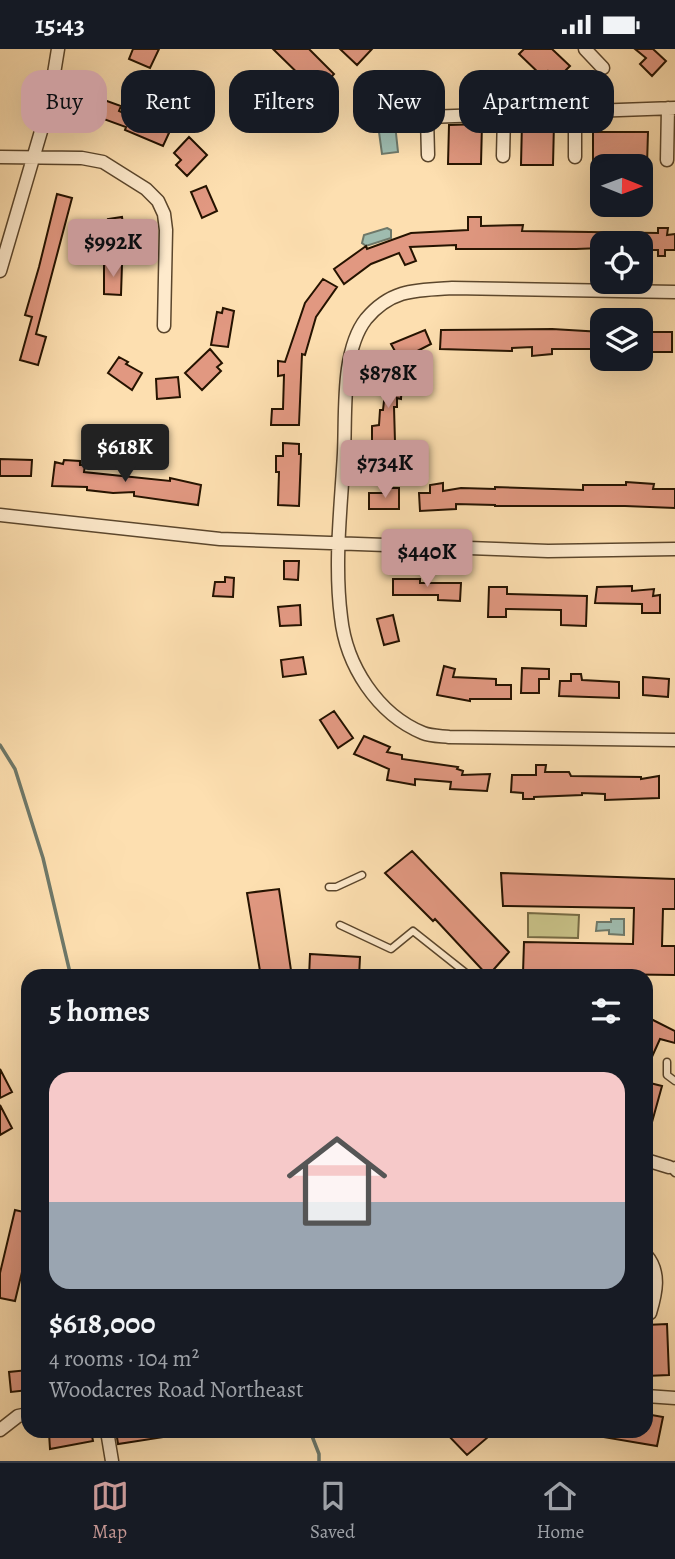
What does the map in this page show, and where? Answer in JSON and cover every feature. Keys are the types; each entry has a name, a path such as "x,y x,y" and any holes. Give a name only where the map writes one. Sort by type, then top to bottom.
{"street":[{"path":"0,271 49,104 58,49"},
{"path":"584,49 603,68"},
{"path":"614,110 671,108 667,160"},
{"path":"428,155 428,117 459,116"},
{"path":"503,156 504,133"},
{"path":"575,133 575,157"},
{"path":"0,157 82,158 103,162 146,189 158,201 164,214 166,230 164,326"},
{"path":"675,292 452,288 416,290 392,295 365,320 349,355 339,544 341,617 347,644 363,681 379,703 396,718 424,734 449,737 675,740"},
{"path":"0,515 220,539 548,551 675,549"},
{"path":"653,1162 673,1168"},
{"path":"653,1267 656,1285 653,1299"},
{"path":"653,1396 675,1398"},
{"path":"0,1430 21,1415"},
{"path":"108,1438 113,1461"}],"lane":[{"path":"329,887 336,887 362,875"},
{"path":"340,925 391,949 414,930 461,969"},
{"path":"667,1062 667,1076 675,1081"}],"shaded area":[{"path":"379,133 396,133 398,152 382,154"},
{"path":"387,228 391,230 391,238 366,246 362,243 364,235"},
{"path":"528,913 579,915 578,938 528,937"},
{"path":"611,919 624,919 624,935 609,934 609,930 596,931 597,922 611,922"}],"building":[{"path":"133,49 159,49 150,68 129,59"},
{"path":"273,49 309,49 330,70 294,70"},
{"path":"340,49 372,49 357,65"},
{"path":"524,49 552,49 570,66 566,70 536,70 519,54"},
{"path":"635,49 653,49 666,61 652,76 640,64 646,58"},
{"path":"107,101 121,106 121,125 107,120"},
{"path":"449,125 459,125 459,133 482,133 481,164 448,164"},
{"path":"648,132 647,154 593,154 593,133"},
{"path":"132,133 169,133 163,146"},
{"path":"522,133 554,133 553,165 521,165"},
{"path":"189,137 207,155 187,176 176,165 181,160 174,153"},
{"path":"206,186 217,211 202,218 191,192"},
{"path":"57,194 72,198 36,334 46,337 38,365 20,360 32,317 25,315"},
{"path":"122,217 126,246 112,248 108,219"},
{"path":"468,217 481,217 481,226 523,225 522,231 590,232 590,248 456,249 456,245 410,247 416,261 405,265 399,253 371,264 344,284 334,269 366,246 367,249 411,233 468,230"},
{"path":"658,228 668,228 667,235 675,234 675,250 665,250 665,256 658,256 658,250 653,250 653,233 658,233"},
{"path":"104,264 122,264 121,295 104,294"},
{"path":"323,279 337,287 316,317 305,355 302,354 299,425 271,425 272,409 283,409 284,375 278,376 278,361 285,362 305,303"},
{"path":"223,308 234,311 228,347 211,345 217,312 222,313"},
{"path":"425,330 431,344 400,360 391,344"},
{"path":"441,330 590,331 590,349 552,349 552,354 532,356 532,347 512,348 512,351 440,349"},
{"path":"653,332 672,332 672,352 653,352"},
{"path":"210,349 222,363 217,367 221,371 202,390 185,373"},
{"path":"119,357 142,373 132,390 108,373"},
{"path":"388,372 401,373 402,381 401,399 397,398 397,407 394,407 395,442 372,443 372,426 379,425 385,392 384,380 388,380"},
{"path":"178,377 180,397 157,399 156,379"},
{"path":"283,443 299,444 299,506 278,505 279,472 276,472 276,456 283,456"},
{"path":"0,459 32,460 31,476 0,476"},
{"path":"64,460 80,461 80,465 85,465 84,472 170,481 170,478 201,485 198,505 134,496 134,492 113,493 87,490 87,487 52,486 55,462 63,464"},
{"path":"626,482 654,484 653,489 675,489 675,508 456,504 456,509 420,511 419,493 430,493 430,485 443,483 443,491 495,487 583,490 583,485 626,485"},
{"path":"384,488 399,488 399,509 369,509 369,493 384,493"},
{"path":"284,561 299,561 298,580 284,579"},
{"path":"225,577 234,578 233,597 213,596 215,582 225,582"},
{"path":"393,579 420,579 420,583 461,583 460,601 438,600 438,595 393,595"},
{"path":"632,586 632,591 654,589 653,596 660,595 660,613 642,613 642,604 595,603 597,587"},
{"path":"489,587 507,587 507,594 587,596 586,626 561,625 561,610 506,609 506,617 488,617"},
{"path":"300,605 301,625 280,626 278,607"},
{"path":"393,615 399,641 384,645 377,619"},
{"path":"303,657 306,674 283,677 281,660"},
{"path":"444,666 455,669 453,677 496,679 496,685 511,685 511,699 470,701 437,695"},
{"path":"522,668 549,669 549,679 539,679 539,693 521,693"},
{"path":"571,674 581,674 582,680 619,682 619,698 559,696 560,681 571,681"},
{"path":"643,677 669,679 668,697 643,695"},
{"path":"334,711 353,738 338,748 320,720"},
{"path":"364,736 390,747 387,752 402,755 402,759 458,767 457,769 463,771 462,775 490,774 487,791 450,789 451,782 415,779 415,785 387,780 389,769 354,754"},
{"path":"536,765 546,765 545,772 569,772 571,776 641,779 659,776 659,798 605,800 605,794 582,793 523,799 523,793 511,792 512,775 536,775"},
{"path":"412,851 509,952 494,969 481,969 435,919 433,921 385,873"},
{"path":"501,873 675,879 675,909 663,909 662,946 675,946 675,975 653,975 653,969 523,969 524,942 633,944 634,908 503,906"},
{"path":"279,889 291,969 260,969 247,893"},
{"path":"310,954 360,957 359,969 309,969"},
{"path":"653,1020 675,1031 675,1043 660,1039 653,1054"},
{"path":"0,1069 12,1092 0,1098"},
{"path":"653,1084 662,1086 653,1119"},
{"path":"0,1105 12,1128 0,1135"},
{"path":"15,1210 21,1211 21,1276 15,1301 0,1298 0,1273"},
{"path":"667,1324 669,1375 653,1376 653,1325"},
{"path":"21,1371 21,1391 11,1392 9,1372"},
{"path":"653,1415 663,1417 657,1446 609,1438 653,1438"},
{"path":"49,1438 92,1438 93,1441 50,1449"},
{"path":"117,1438 157,1438 118,1444"},
{"path":"451,1438 487,1438 467,1455"}],"waterway":[{"path":"0,745 15,769 43,858 69,969"},
{"path":"313,1438 319,1461"}]}
